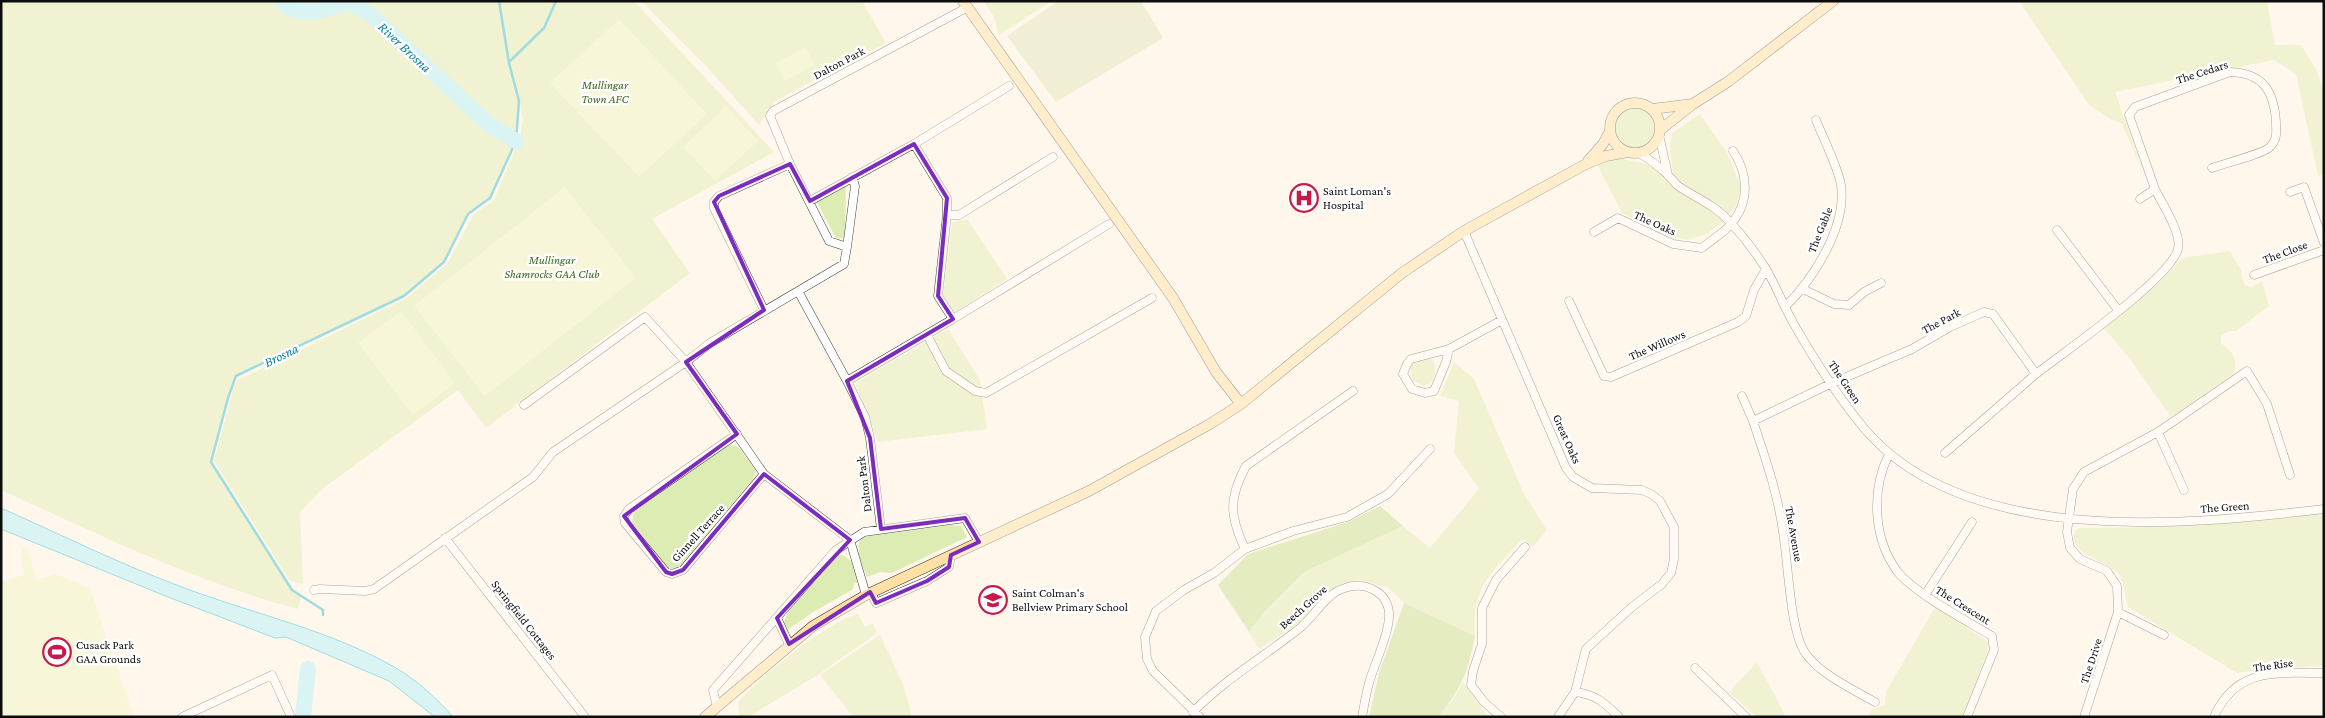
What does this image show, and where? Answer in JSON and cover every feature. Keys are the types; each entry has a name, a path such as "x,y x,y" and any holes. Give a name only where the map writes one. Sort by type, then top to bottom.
{"street":[{"path":"705,717 789,644 834,612 868,594 1089,491 1210,424 1241,404 1402,273 1464,231 1586,164 1606,156 1628,152 1639,153 1652,147 1660,133 1693,104 1729,82 1833,1"},
{"path":"965,4 1173,298 1216,372 1241,404"},
{"name":"Dalton Park","path":"847,247 829,241 790,164 770,116 773,111 965,4"},
{"name":"The Cedars","path":"2155,189 2129,115 2135,107 2230,72 2247,72 2261,82 2275,103 2277,138 2269,149 2212,168"},
{"path":"810,201 914,144 1010,86"},
{"path":"1586,164 1603,144 1610,131 1611,120 1622,106 1634,103 1645,105 1652,109 1658,118 1668,175"},
{"path":"1652,109 1693,104"},
{"name":"The Gable","path":"1786,306 1803,289 1824,254 1842,209 1841,183 1816,120"},
{"path":"1610,131 1618,146 1628,152"},
{"path":"914,144 947,198 947,215 938,296 953,319"},
{"path":"1732,224 1741,208 1746,181 1739,160 1733,151"},
{"name":"The Green","path":"1639,153 1668,175 1677,185 1717,208 1732,224 1766,269 1794,325 1859,423 1889,454 1935,483 1990,504 2068,520 2098,522 2183,521 2324,509"},
{"path":"947,215 959,214 1053,157"},
{"path":"764,310 714,208 714,202 720,196 790,164"},
{"path":"314,590 365,591 374,589 533,477 553,452 686,362 710,343 844,264 855,186 852,177"},
{"name":"The Close","path":"2290,192 2304,187 2324,243"},
{"path":"1945,453 2036,374 2153,283 2173,261 2178,249 2179,237 2155,189 2140,199"},
{"name":"The Oaks","path":"1594,232 1618,218 1673,244 1702,248 1732,224"},
{"path":"847,381 927,335 1109,224"},
{"path":"2057,230 2118,310"},
{"name":"Great Oaks","path":"1464,231 1566,468 1573,477 1592,488 1642,490 1651,494 1664,506 1674,527 1674,559 1671,572 1662,584 1612,625 1586,650 1575,692 1558,717"},
{"name":"The Close","path":"2254,275 2324,250"},
{"name":"The Willows","path":"1569,301 1604,376 1611,377 1738,322 1746,316 1754,290 1766,269"},
{"path":"1803,289 1834,304 1849,305 1864,292 1881,283"},
{"name":"Dalton Park","path":"798,291 847,381 864,417 870,438 881,530"},
{"path":"927,335 946,371 975,391 986,393 1152,298"},
{"name":"The Park","path":"1832,383 1912,349 1950,327 1984,312 1993,314 2036,374"},
{"path":"524,405 645,317 686,362 764,474 850,540 868,594"},
{"path":"1449,349 1444,368 1434,391 1425,393 1412,389 1403,374 1411,359 1449,349 1502,320"},
{"path":"2068,520 2073,489 2084,472 2158,432 2247,371 2267,404 2290,475"},
{"path":"1753,421 1832,383"},
{"path":"1246,550 1235,527 1232,504 1237,482 1246,466 1353,391"},
{"name":"The Avenue","path":"1742,396 1768,464 1783,529 1795,622 1804,652 1829,675 1876,702"},
{"path":"2158,432 2184,490"},
{"name":"Ginnell Terrace","path":"737,434 629,509 624,516 625,523 666,572 672,574 683,570 764,474"},
{"name":"Beech Grove","path":"1362,717 1369,682 1383,644 1389,608 1383,594 1357,585 1343,588 1328,598 1299,628 1209,695 1196,714 1153,672 1147,660 1144,644 1148,625 1156,611 1165,604 1246,550 1293,530 1347,517 1388,494 1430,449"},
{"name":"The Crescent","path":"1889,454 1882,469 1876,496 1877,516 1882,538 1898,572 1925,594 1992,636 1994,650 1967,717"},
{"path":"717,707 713,690 836,550 850,540 864,532 965,518 979,542"},
{"name":"The Drive","path":"2068,520 2067,532 2070,548 2080,559 2107,571 2117,586 2118,612 2084,717"},
{"name":"The Crescent","path":"1925,594 1972,522"},
{"name":"Springfield Cottages","path":"445,538 585,717"},
{"path":"1501,717 1484,702 1471,685 1473,671 1482,644 1482,608 1496,580 1525,547"},
{"path":"2118,612 2164,635"},
{"path":"777,618 789,644"},
{"path":"1695,668 1746,717"},
{"name":"The Rise","path":"2214,717 2231,689 2255,676 2279,673 2324,673"},
{"path":"182,717 272,675 291,717"},
{"path":"1575,692 1588,694 1604,702 1619,717"}],"highlighted area":[{"path":"914,144 947,198 938,296 953,319 847,381 870,438 881,529 965,518 979,542 951,555 949,567 927,581 876,603 870,592 789,644 777,618 850,540 764,474 683,570 672,574 666,572 624,516 737,434 686,362 764,310 714,202 719,196 790,164 810,201"}],"green space":[{"path":"1,1 634,1 774,152 652,219 690,273 486,428 458,390 322,489 300,512 303,584 290,581 214,461 234,387 238,380 405,299 447,264 473,215 494,200 520,138 523,120 517,90 519,101 516,141 490,198 468,214 444,262 404,296 236,377 228,398 211,462 292,590 301,596 298,609 260,598 184,571 110,540 1,490"},
{"path":"641,1 862,1 886,43 775,101 759,125 706,66"},
{"path":"983,1 1052,1 999,35 993,15"},
{"path":"1058,1 1141,1 1163,38 1056,102 1007,36"},
{"path":"2019,1 2267,1 2275,45 2301,45 2316,69 2324,92 2324,174 2318,176 2296,74 2274,60 2115,92 2145,178 2122,124 2110,119 2089,105"},
{"name":"Mullingar Town AFC","path":"619,19 707,114 639,177 550,83"},
{"path":"806,47 815,65 785,81 776,63"},
{"path":"726,106 758,141 715,181 683,147"},
{"path":"1636,107 1648,111 1654,117 1658,129 1654,141 1648,147 1636,151 1624,147 1618,141 1614,129 1618,117 1624,111"},
{"path":"1700,114 1727,153 1741,187 1736,206 1719,225 1706,234 1687,240 1656,232 1622,213 1598,164 1622,159 1646,164 1674,182 1670,148 1672,133"},
{"path":"846,180 845,238 836,238 814,197"},
{"name":"Mullingar Shamrocks GAA Club","path":"565,187 636,278 485,396 414,306"},
{"path":"967,219 1007,279 954,313 943,294 952,222"},
{"path":"2230,251 2241,270 2244,284 2251,287 2262,281 2269,306 2236,331 2229,331 2221,336 2221,343 2234,357 2236,365 2232,375 2171,417 2130,359 2104,328 2160,282 2183,258"},
{"path":"401,311 455,383 413,415 358,343"},
{"path":"948,329 980,380 987,429 878,442 856,385 858,382"},
{"path":"1429,357 1433,360 1435,372 1431,382 1424,386 1412,380 1410,365"},
{"path":"1454,362 1474,379 1525,496 1547,530 1533,547 1522,539 1493,571 1480,592 1476,605 1475,636 1404,603 1387,587 1358,580 1338,585 1296,625 1259,649 1249,632 1264,612 1304,572 1403,526 1430,548 1479,489 1454,453 1459,401 1440,396"},
{"path":"728,444 738,447 756,470 753,479 679,567 669,569 632,523 634,510"},
{"path":"1380,506 1403,526 1304,572 1264,612 1249,632 1218,585 1248,554 1348,522"},
{"path":"2324,512 2324,666 2263,669 2237,673 2128,607 2118,573 2086,554 2074,542 2074,536 2078,528 2201,524 2262,520"},
{"path":"950,525 961,526 967,537 892,573 881,572 867,577 858,551 858,546 863,537"},
{"name":"Cusack Park GAA Grounds","path":"22,546 27,548 37,580 55,574 90,588 134,717 1,717 1,582 24,575 21,559"},
{"path":"838,555 843,555 851,561 858,582 855,583 852,590 815,611 787,630 784,622 788,612"},
{"path":"1404,603 1475,636 1467,670 1453,697 1438,717 1369,717 1379,673"},
{"path":"1935,607 1988,642 1987,653 1962,717 1868,717 1871,710 1885,705 1886,692"},
{"path":"858,614 865,627 873,623 877,633 816,676 748,717 740,717 738,703 776,666 830,627"},
{"path":"880,635 903,684 912,717 853,717 820,675"},
{"path":"1757,662 1786,717 1757,717 1729,692"},
{"path":"1463,682 1488,717 1438,717 1453,699"}],"water":[{"path":"1,508 166,581 294,624 372,655 412,678 453,717 435,717 389,681 286,637 275,638 1,529"}],"waterway":[{"name":"River Brosna","path":"281,1 297,11 305,12 322,10 348,2 370,14 488,124 516,141"},
{"name":"Brosna","path":"323,615 323,610 292,590 211,462 228,398 236,376 404,296 444,262 468,214 490,198 516,141 519,101 509,63 499,1"},
{"path":"509,62 544,28 556,1"},
{"name":"Brosna","path":"303,717 308,669"}],"place":[{"name":"Saint Loman's Hospital","path":"1304,198"},
{"name":"Saint Colman's Bellview Primary School","path":"993,600"},
{"name":"Cusack Park GAA Grounds","path":"57,652"}]}
